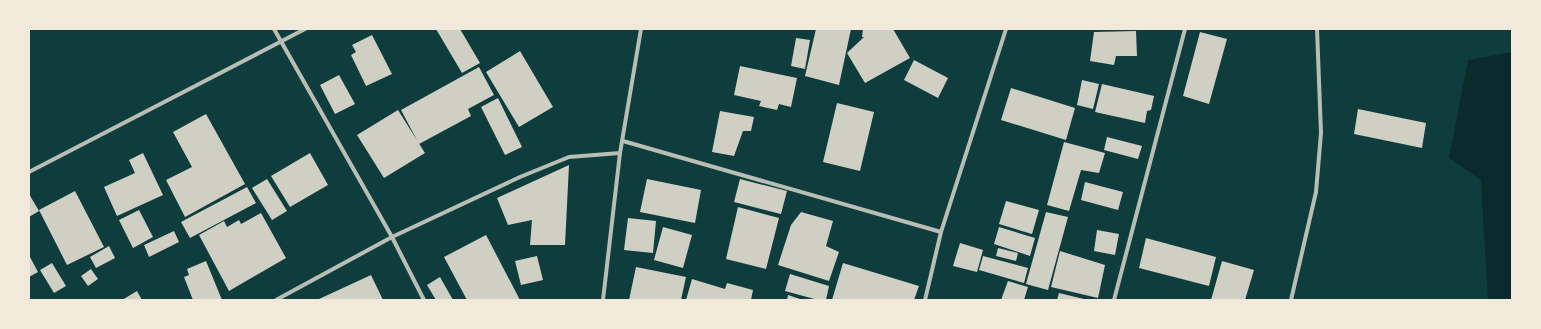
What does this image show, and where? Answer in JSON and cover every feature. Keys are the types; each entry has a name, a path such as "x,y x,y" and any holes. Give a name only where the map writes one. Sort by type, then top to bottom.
{"street":[{"path":"274,29 392,237 424,300"},
{"path":"29,172 305,29"},
{"path":"603,300 620,153 641,29"},
{"path":"925,300 941,232 1006,29"},
{"path":"1114,300 1185,29"},
{"path":"1291,300 1316,192 1321,133 1317,29"},
{"path":"623,141 941,232"},
{"path":"276,300 392,237 520,177 569,157 620,153"}],"water":[{"path":"1512,52 1512,300 1488,300 1481,180 1449,158 1468,60"}],"building":[{"path":"436,29 460,29 480,63 462,73"},
{"path":"816,29 851,29 839,85 805,76"},
{"path":"863,29 893,29 910,58 865,83 847,53 864,37 862,37"},
{"path":"1136,31 1137,56 1116,56 1114,65 1090,61 1094,32"},
{"path":"1200,32 1227,39 1209,104 1183,96"},
{"path":"372,35 392,74 366,86 351,55 356,52 352,45"},
{"path":"796,38 810,40 805,69 791,66"},
{"path":"520,51 553,107 519,127 486,72"},
{"path":"914,60 948,78 938,98 904,80"},
{"path":"740,66 797,78 791,107 779,104 777,110 759,106 761,101 734,95"},
{"path":"479,67 494,95 468,109 471,116 419,144 401,110"},
{"path":"339,75 355,104 335,114 320,85"},
{"path":"1082,80 1099,84 1093,109 1077,105"},
{"path":"1102,84 1154,96 1151,110 1147,111 1145,123 1095,112"},
{"path":"1011,88 1075,108 1066,140 1001,120"},
{"path":"498,98 522,147 505,155 481,107"},
{"path":"837,103 874,112 860,171 823,162"},
{"path":"1358,109 1426,123 1422,148 1354,134"},
{"path":"398,110 425,153 384,178 357,135"},
{"path":"720,111 754,117 751,131 743,131 734,156 712,152"},
{"path":"206,114 245,184 185,217 166,180 192,167 173,132"},
{"path":"1107,137 1142,146 1138,159 1104,150"},
{"path":"1064,142 1105,153 1099,173 1081,170 1069,211 1047,205"},
{"path":"143,153 163,195 117,216 104,187 135,173 129,160"},
{"path":"310,153 328,185 290,207 271,176"},
{"path":"569,165 565,245 530,245 532,220 508,225 497,198"},
{"path":"267,179 287,211 272,220 252,188"},
{"path":"647,179 701,190 695,223 640,212"},
{"path":"740,179 787,191 781,214 734,202"},
{"path":"1085,182 1123,192 1118,210 1081,200"},
{"path":"247,187 256,203 190,238 181,222"},
{"path":"75,191 104,247 67,265 39,210"},
{"path":"29,194 39,211 29,217"},
{"path":"1006,201 1039,210 1032,234 999,224"},
{"path":"738,207 779,218 766,269 726,259"},
{"path":"139,210 153,237 133,248 119,220"},
{"path":"801,212 833,221 826,246 839,252 829,281 778,265 791,225"},
{"path":"1046,212 1068,217 1048,290 1026,284"},
{"path":"261,213 286,258 229,291 199,235 224,221 227,227 239,220 241,224"},
{"path":"628,218 656,221 653,253 624,250"},
{"path":"663,227 692,235 683,268 654,260"},
{"path":"999,227 1035,238 1030,256 994,244"},
{"path":"1097,230 1119,234 1115,255 1094,251"},
{"path":"174,231 179,242 149,257 144,245"},
{"path":"486,235 520,300 467,300 444,257"},
{"path":"1146,238 1216,257 1209,286 1139,268"},
{"path":"960,243 983,250 977,272 953,266"},
{"path":"109,246 115,258 96,268 90,257"},
{"path":"998,248 1018,253 1016,261 996,256"},
{"path":"1060,251 1105,265 1098,298 1051,287"},
{"path":"537,256 543,280 521,285 515,261"},
{"path":"983,256 1028,268 1024,283 979,270"},
{"path":"30,257 38,272 29,277 29,258"},
{"path":"206,261 222,300 193,300 184,277 189,275 187,269"},
{"path":"1222,261 1254,270 1245,300 1211,300"},
{"path":"52,263 66,286 54,293 40,270"},
{"path":"843,263 919,286 914,300 832,300"},
{"path":"636,267 686,277 681,300 629,300"},
{"path":"91,269 98,279 88,286 81,276"},
{"path":"790,274 829,286 826,300 818,300 785,291"},
{"path":"371,275 383,300 319,299"},
{"path":"440,277 453,300 436,300 427,285"},
{"path":"692,279 725,289 727,283 753,290 751,300 686,300"},
{"path":"1008,281 1028,287 1024,300 1001,300"},
{"path":"137,291 142,300 122,300"},
{"path":"1059,293 1084,299 1084,300 1057,300"},
{"path":"788,295 803,300 787,300"}]}
